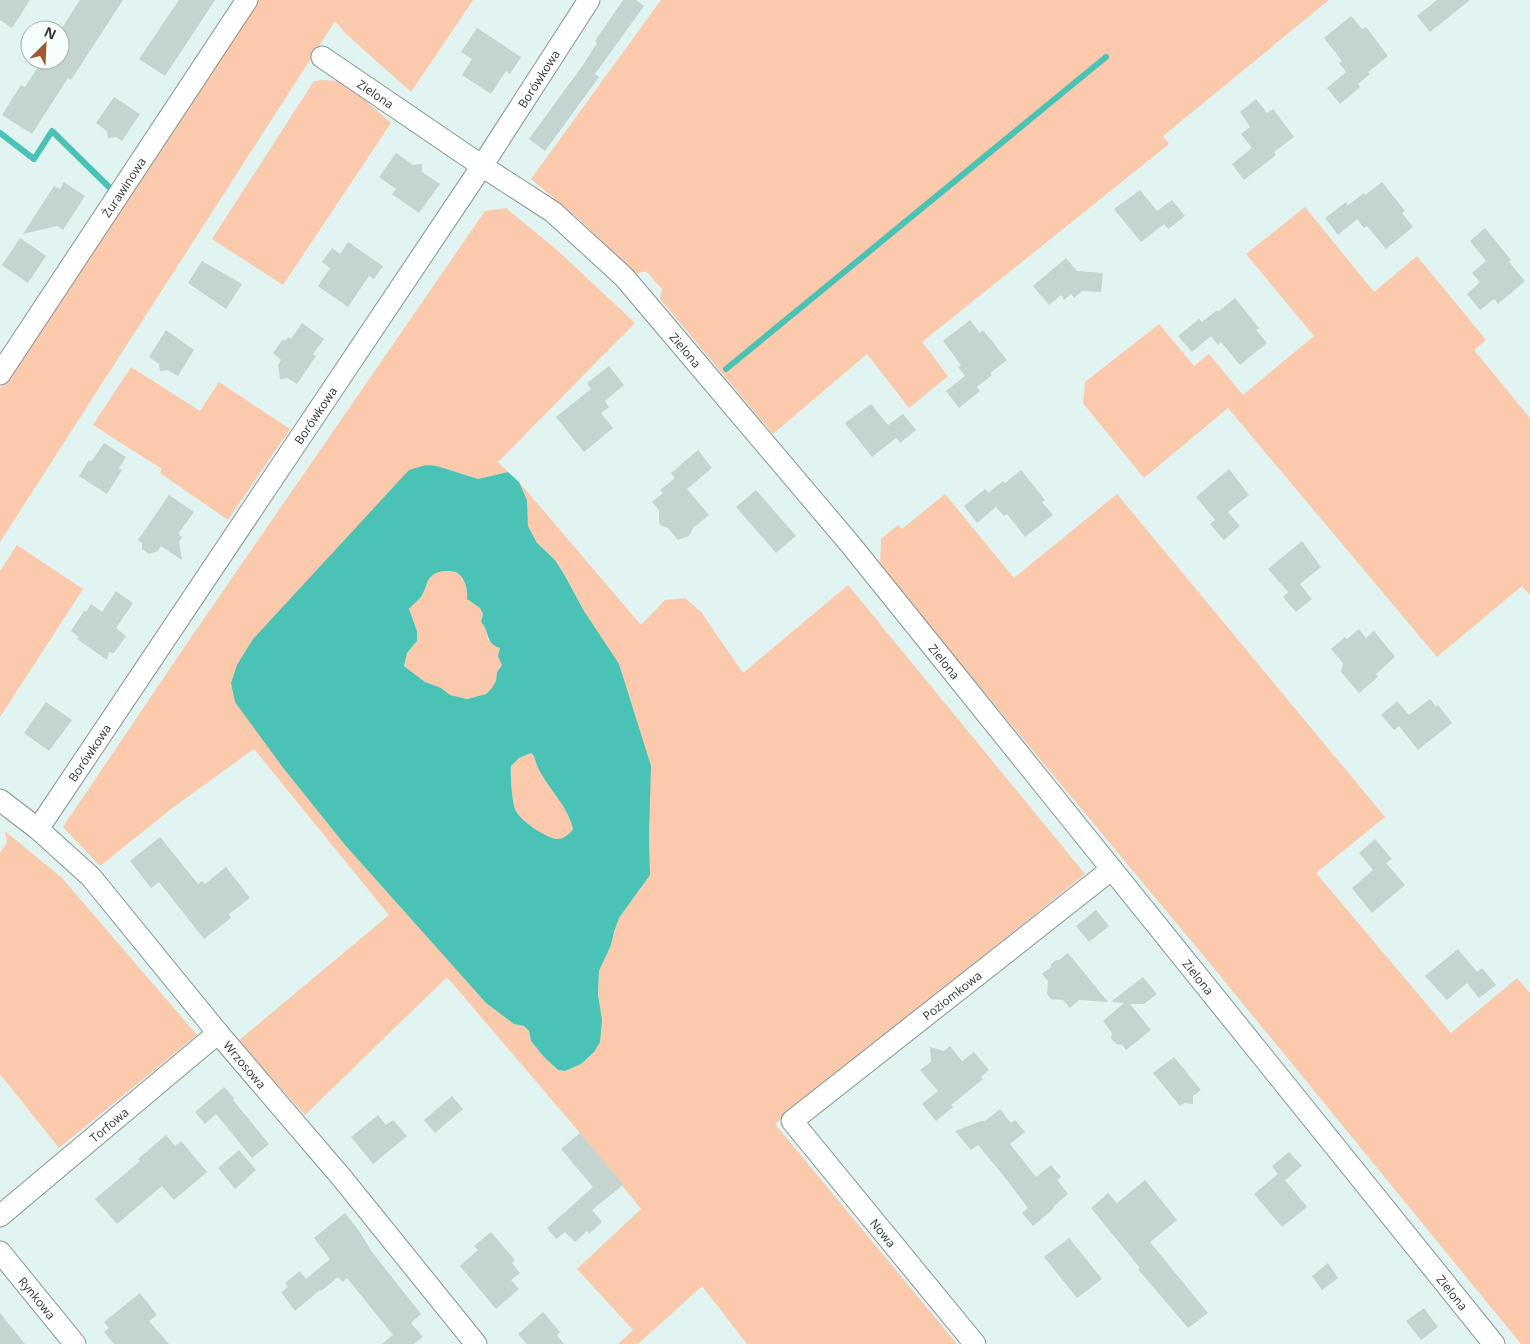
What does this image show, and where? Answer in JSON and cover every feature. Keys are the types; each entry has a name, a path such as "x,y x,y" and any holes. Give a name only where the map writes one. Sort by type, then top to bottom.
{"street":[{"name":"Żurawinowa","path":"0,374 247,0"},
{"name":"Borówkowa","path":"38,829 482,166 589,0"},
{"name":"Zielona","path":"322,57 553,212 624,277 850,544 1494,1344"},
{"name":"Wrzosowa","path":"0,800 38,829 91,877 218,1033 342,1178 476,1344"},
{"name":"Poziomkowa","path":"792,1121 1112,869"},
{"name":"Torfowa","path":"0,1216 218,1033"},
{"name":"Nowa","path":"792,1121 975,1344"},
{"name":"Rynkowa","path":"0,1252 75,1344"}],"shaded area":[{"path":"254,0 473,0 411,92 345,33 335,21 0,542 0,389 114,218"},
{"path":"661,0 1329,0 1163,136 1169,144 922,342 948,376 909,408 867,354 773,434 660,299 662,289 646,271 635,274 580,220 531,179"},
{"path":"314,81 339,81 348,85 391,123 283,285 212,239"},
{"path":"1305,207 1374,292 1417,256 1486,340 1474,350 1530,418 1530,595 1522,586 1437,657 1228,408 1144,478 1083,403 1085,382 1159,324 1194,366 1209,354 1243,395 1314,336 1246,254"},
{"path":"506,208 557,250 635,323 498,462 508,472 478,479 437,466 284,769 345,845 486,1003 514,1024 524,1026 529,1031 531,1041 544,1057 558,1070 565,1071 581,1064 594,1052 602,1020 598,994 599,971 611,945 619,918 650,875 649,834 584,611 564,573 555,560 537,543 528,526 527,500 519,482 641,625 665,600 685,598 701,612 743,673 848,585 1085,874 775,1124 957,1344 747,1344 702,1286 638,1344 618,1344 633,1330 577,1269 641,1209 580,1133 447,977 305,1115 238,1041 389,915 254,749 175,806 100,866 63,827 179,655 485,211"},
{"path":"131,367 200,411 219,382 290,429 228,520 160,473 162,469 93,425"},
{"path":"945,494 1014,578 1117,494 1385,817 1316,873 1451,1033 1517,978 1530,993 1530,1344 1521,1344 1208,961 880,567 881,539 898,525 902,529"},
{"path":"17,545 83,589 0,717 0,571"},
{"path":"443,571 456,572 462,577 467,592 467,599 480,608 483,614 481,622 485,626 488,640 500,648 502,665 497,672 493,688 486,694 467,699 450,695 441,688 425,682 404,666 407,653 417,641 417,631 409,609 421,598 429,578"},
{"path":"531,753 542,775 570,819 573,829 562,838 557,839 547,836 534,828 516,811 512,789 511,765 519,758"},
{"path":"5,831 62,878 197,1035 59,1148 0,1074 0,853 7,842"}],"water":[{"path":"426,465 437,466 478,479 508,472 519,482 527,500 528,526 537,543 555,560 584,611 619,664 651,766 650,875 619,918 611,945 599,971 598,994 602,1020 600,1042 594,1052 581,1064 565,1071 558,1070 544,1057 531,1041 529,1031 524,1026 514,1024 486,1003 345,845 284,769 235,702 231,683 237,665 253,639 409,470","holes":["443,571 456,572 462,577 467,592 467,599 480,608 483,614 481,622 492,644 500,648 498,656 502,665 497,672 496,681 486,694 467,699 450,695 441,688 425,682 404,666 407,653 417,641 417,631 409,609 421,597 430,578","531,753 542,775 570,819 573,829 562,838 557,839 547,836 534,828 516,811 512,789 511,766 519,758"]}],"building":[{"path":"0,0 30,0 12,28 0,20"},
{"path":"80,0 123,0 71,80 68,78 32,134 2,115 21,85 25,87 36,70 70,70 70,20 67,20"},
{"path":"179,0 215,0 165,76 139,59"},
{"path":"623,0 636,0 644,6 595,74 599,77 545,151 529,139 583,65 597,43 595,41"},
{"path":"1437,0 1470,0 1430,32 1417,16"},
{"path":"1351,16 1362,29 1366,27 1388,56 1368,72 1370,74 1358,84 1360,87 1340,104 1327,88 1346,72 1339,63 1342,61 1324,38"},
{"path":"477,28 521,57 510,74 506,71 491,94 462,75 472,59 461,52"},
{"path":"114,97 140,114 122,141 116,137 108,138 107,131 96,123"},
{"path":"1256,99 1267,113 1273,109 1294,137 1274,152 1276,155 1244,180 1232,164 1252,148 1241,134 1250,127 1240,112"},
{"path":"396,153 413,165 422,164 422,172 440,184 419,213 392,194 396,189 379,177"},
{"path":"64,182 85,196 63,230 57,226 23,234 54,186 60,189"},
{"path":"1382,182 1405,211 1402,213 1413,227 1386,249 1367,226 1364,228 1357,219 1338,235 1325,218 1346,202 1348,205"},
{"path":"1140,190 1157,211 1172,200 1185,216 1168,229 1164,224 1141,242 1114,209"},
{"path":"1485,228 1525,281 1498,304 1494,299 1480,310 1467,294 1480,282 1472,273 1486,261 1470,241"},
{"path":"20,238 46,256 28,283 2,265"},
{"path":"348,242 383,266 374,279 369,276 348,307 318,286 330,268 322,262 332,248 340,254"},
{"path":"1066,258 1077,271 1103,273 1101,292 1082,291 1074,298 1071,294 1064,300 1061,295 1049,305 1033,286"},
{"path":"202,261 242,284 226,309 188,283"},
{"path":"1235,298 1259,328 1256,330 1267,343 1240,365 1221,342 1218,345 1211,336 1192,352 1178,336 1199,319 1202,322"},
{"path":"970,320 980,333 983,330 1007,360 990,373 992,375 977,387 980,391 959,408 946,391 965,376 958,367 961,365 943,341"},
{"path":"302,323 324,339 313,354 316,356 297,384 287,378 280,379 278,365 281,360 273,353 283,339 285,341 288,337 291,339"},
{"path":"166,330 194,350 178,376 168,370 160,371 159,364 149,357"},
{"path":"609,366 624,385 605,401 609,407 601,413 613,428 584,452 556,417 591,389 587,383"},
{"path":"871,404 888,425 903,414 916,430 900,443 896,438 872,457 845,423"},
{"path":"104,443 126,457 119,468 122,470 107,494 79,476 89,460 91,462"},
{"path":"698,450 712,468 687,489 709,515 693,528 689,536 678,540 668,528 659,523 659,510 652,502 663,493 660,490 675,478 671,473"},
{"path":"1229,469 1249,495 1228,512 1240,526 1224,540 1210,524 1215,520 1196,497"},
{"path":"1021,470 1045,500 1042,502 1053,515 1025,537 1007,514 1004,516 996,507 977,523 964,506 985,489 988,493 1003,481 1005,483"},
{"path":"756,490 796,536 776,553 736,507"},
{"path":"169,495 194,512 178,534 182,537 179,541 182,560 161,546 158,551 149,554 142,549 142,543 138,540"},
{"path":"1302,541 1321,567 1300,584 1312,599 1296,612 1283,597 1288,592 1268,569"},
{"path":"116,591 133,603 116,628 126,636 114,653 109,652 107,660 77,639 79,637 71,631 91,604 102,612"},
{"path":"1359,629 1366,638 1374,631 1395,657 1376,674 1378,677 1359,693 1341,672 1343,663 1331,649 1345,637 1347,639"},
{"path":"1430,699 1436,707 1438,705 1452,723 1418,750 1399,726 1394,730 1381,715 1397,701 1409,715"},
{"path":"46,702 72,720 49,751 24,733"},
{"path":"160,837 198,884 202,881 205,884 226,867 250,898 229,914 231,918 204,939 159,882 151,888 130,861"},
{"path":"1375,839 1392,859 1386,863 1405,885 1372,913 1352,888 1373,870 1359,853"},
{"path":"1096,910 1109,926 1089,942 1076,926"},
{"path":"1458,949 1477,972 1482,968 1496,985 1479,998 1467,983 1447,1000 1425,976"},
{"path":"1068,953 1108,1002 1079,1000 1070,1008 1063,1000 1051,999 1047,994 1048,981 1042,974 1051,967 1051,964"},
{"path":"1143,977 1157,994 1144,1004 1130,1004 1151,1030 1126,1050 1122,1045 1116,1044 1111,1038 1112,1033 1103,1021 1124,1003 1111,1002"},
{"path":"950,1046 962,1061 974,1052 989,1070 981,1077 983,1079 951,1105 953,1107 936,1121 922,1104 938,1091 920,1070 931,1062 930,1047 944,1051"},
{"path":"1174,1057 1201,1090 1193,1096 1193,1104 1184,1103 1180,1106 1153,1073"},
{"path":"224,1087 269,1144 252,1158 216,1114 205,1124 195,1112"},
{"path":"452,1096 463,1109 435,1133 424,1120"},
{"path":"1000,1109 1011,1123 1015,1120 1025,1132 1010,1144 1036,1177 1051,1165 1061,1177 1057,1180 1068,1194 1033,1226 1022,1213 1028,1208 1003,1175 978,1145 971,1150 955,1131 985,1121"},
{"path":"378,1115 386,1125 393,1120 407,1136 373,1164 351,1137"},
{"path":"580,1133 623,1185 592,1210 602,1222 589,1234 587,1231 575,1242 565,1232 556,1239 547,1228 593,1187 561,1149"},
{"path":"166,1135 175,1146 181,1141 207,1172 174,1200 162,1186 117,1224 95,1199 140,1161 138,1159"},
{"path":"239,1150 256,1170 235,1189 218,1168"},
{"path":"1289,1152 1302,1166 1285,1180 1307,1207 1282,1227 1254,1194 1278,1174 1272,1166"},
{"path":"1145,1180 1177,1220 1150,1242 1208,1313 1188,1328 1138,1269 1140,1268 1091,1208 1108,1193 1117,1203"},
{"path":"345,1213 372,1252 421,1314 411,1323 423,1337 414,1344 382,1344 393,1335 347,1278 343,1282 338,1277 295,1311 281,1292 288,1287 285,1283 300,1271 306,1279 330,1259 314,1238"},
{"path":"491,1232 515,1260 512,1263 520,1273 511,1280 519,1289 496,1309 460,1266 478,1250 474,1246"},
{"path":"1069,1238 1102,1279 1077,1298 1044,1257"},
{"path":"1328,1263 1338,1278 1322,1290 1312,1276"},
{"path":"140,1293 157,1315 149,1321 169,1344 114,1344 104,1332 109,1328 104,1322"},
{"path":"1424,1308 1438,1327 1421,1340 1406,1321"},
{"path":"543,1312 560,1332 557,1335 564,1344 527,1344 518,1334"},
{"path":"0,1313 25,1344 0,1344"}],"waterway":[{"path":"726,369 1106,57"},
{"path":"0,133 34,159 52,131 109,187"}]}
